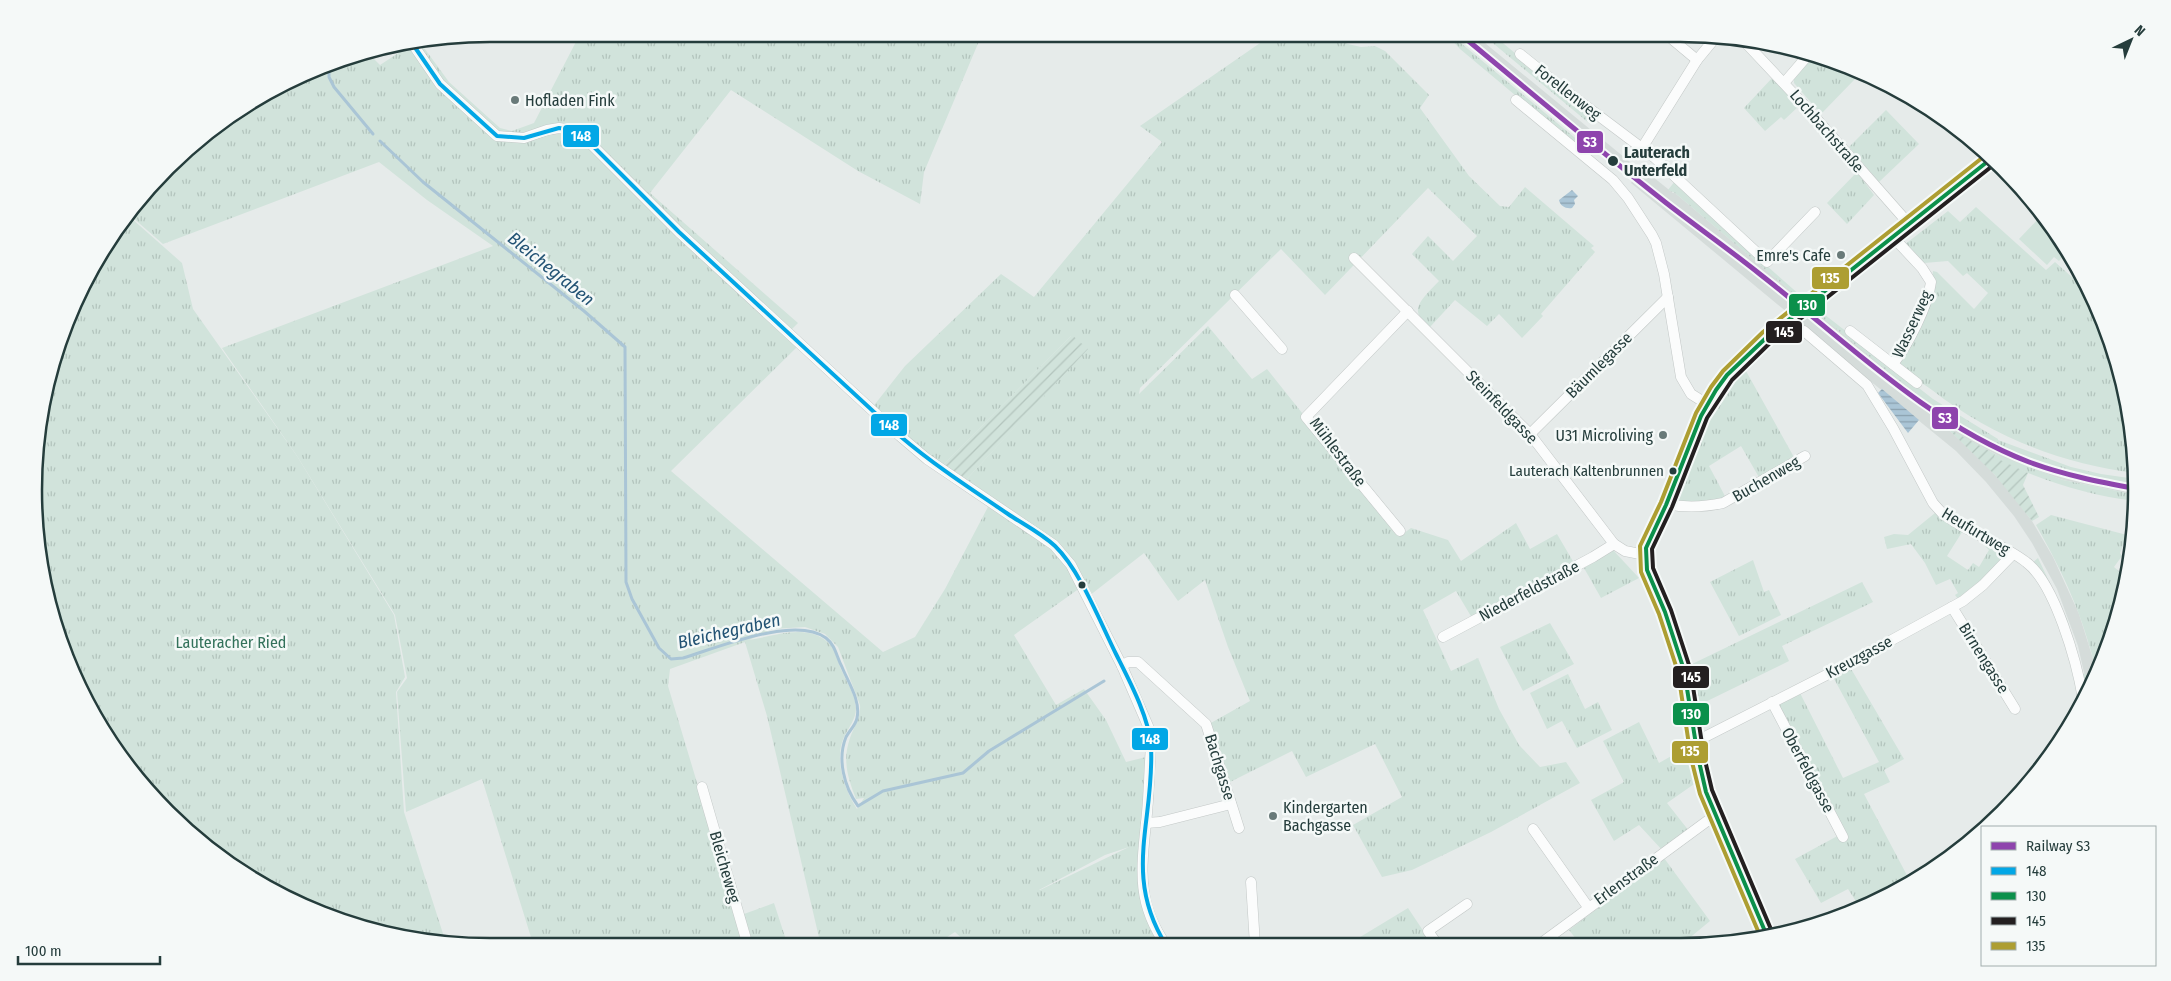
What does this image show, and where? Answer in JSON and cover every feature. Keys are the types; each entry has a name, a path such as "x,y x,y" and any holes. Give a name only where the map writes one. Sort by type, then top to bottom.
{"street":[{"path":"1676,42 1697,60"},
{"path":"1642,148 1697,60 1711,43"},
{"name":"Lochbachstraße","path":"1751,48 1784,83 1908,224"},
{"path":"416,49 440,84 497,136 524,138 559,128 572,130 586,139 679,232 900,436 950,475 1054,545 1071,566 1122,666 1148,726 1151,746 1142,890 1148,915 1161,938"},
{"name":"Forellenweg","path":"1520,54 1642,148 1675,176 1767,262 1815,212"},
{"path":"1784,83 1804,60"},
{"path":"1516,100 1608,175 1623,191 1656,243 1668,297 1681,377 1691,394 1708,404"},
{"path":"1807,306 1986,163"},
{"name":"Wasserweg","path":"1892,364 1910,334 1926,300 1931,282 1922,268 1893,237"},
{"name":"Steinfeldgasse","path":"1354,258 1530,434 1614,544 1625,552 1645,555"},
{"path":"1235,295 1282,349"},
{"name":"Bäumlegasse","path":"1530,434 1668,297"},
{"name":"Mühlestraße","path":"1400,531 1306,416 1408,311"},
{"path":"1765,931 1714,816 1705,790 1693,743 1688,689 1683,664 1665,612 1649,577 1645,555 1648,541 1667,504 1693,432 1720,384 1738,363 1795,316"},
{"name":"Heufurtweg","path":"1804,331 1866,385 1893,428 1936,507 1948,518 2013,554 2032,567 2051,598 2068,643 2081,691"},
{"name":"Wasserweg","path":"1850,331 1917,383"},
{"name":"Buchenweg","path":"1667,504 1682,507 1710,506 1723,503 1805,456"},
{"name":"Niederfeldstraße","path":"1443,637 1614,544"},
{"name":"Kreuzgasse","path":"1693,743 1952,607 1974,594 2013,554"},
{"name":"Birnengasse","path":"1952,607 2015,709"},
{"name":"Bachgasse","path":"1122,666 1128,662 1138,662 1206,724 1239,828"},
{"name":"Oberfeldgasse","path":"1772,702 1843,837"},
{"name":"Bleicheweg","path":"702,787 746,938"},
{"path":"1146,823 1160,822 1231,804"},
{"name":"Erlenstraße","path":"1548,938 1714,816"},
{"path":"1533,829 1588,907"},
{"path":"1251,882 1255,938"},
{"path":"1433,938 1428,931 1467,904"}],"shaded area":[{"path":"1466,42 1484,42 1641,171 1643,169 1675,193 1803,301 1788,313 1631,183 1633,180"},
{"path":"1814,310 1925,400 1981,436 2041,462 2098,478 2128,483 2128,493 2063,480 2005,459 1949,430 2007,488 2032,521 2053,557 2079,614 2094,662 2086,680 2078,646 2057,589 2032,543 2014,516 1986,482 1956,451 1798,322"}],"green space":[{"path":"576,42 979,42 924,172 920,204 858,171 731,90 650,193 798,323 786,335 798,346 671,471 883,652 915,637 945,589 990,503 964,482 1087,349 1071,336 942,466 914,454 868,413 905,366 1001,274 1034,297 1162,142 1140,126 1261,42 1345,42 1361,47 1375,46 1385,51 1429,95 1420,108 1469,176 1500,206 1509,207 1525,187 1594,246 1591,248 1595,252 1541,314 1543,316 1522,338 1499,314 1487,326 1455,300 1430,327 1420,317 1418,311 1421,301 1439,281 1412,254 1428,236 1453,261 1477,236 1428,188 1325,295 1281,249 1140,388 1139,394 1208,326 1252,379 1267,369 1400,536 1411,528 1448,540 1461,561 1516,523 1530,549 1557,534 1574,563 1472,618 1456,591 1423,610 1451,671 1478,658 1499,709 1519,745 1540,767 1566,762 1580,783 1491,832 1412,870 1382,877 1353,825 1402,797 1375,744 1306,777 1292,751 1228,783 1209,724 1250,701 1228,647 1205,580 1178,601 1144,553 1089,596 1080,588 1014,635 1056,705 1084,689 1106,720 1126,762 1146,757 1141,898 1159,938 961,938 955,932 946,938 819,938 767,716 745,642 670,669 668,686 744,938 531,938 482,779 406,812 397,692 407,678 395,615 297,456 222,348 493,246 427,200 379,162 163,244 134,219 154,195 195,154 242,118 292,89 319,77 346,66 373,58 380,65 403,51 424,47 449,82 500,128 512,131 534,123","holes":["805,627 825,634 838,647 860,705 858,718 846,754 848,777 856,799 864,798 857,809 848,792 840,764 841,746 855,716 856,708 834,649 824,639 804,632 793,632 749,640 773,629","1129,847 1040,890 1105,855"]},
{"path":"1453,42 1460,42 1580,142 1577,147"},
{"path":"1492,42 1502,42 1596,117 1590,124"},
{"path":"1808,61 1825,66 1855,79 1821,114 1794,83 1794,78"},
{"path":"1773,77 1799,106 1784,120 1781,117 1765,131 1744,108"},
{"path":"1886,110 1919,144 1879,182 1849,147"},
{"path":"1857,172 1874,195 1847,224 1827,203"},
{"path":"1675,181 1801,296 1799,298 1675,193 1668,190"},
{"path":"1976,207 2046,270 2055,262 2075,280 2105,346 2113,375 2125,432 2128,472 2081,463 2054,455 2003,434 1955,406 1910,374 1899,363 1932,280 1933,271 1937,272 1974,309 1988,293 1967,273 1963,276 1948,261 1924,263 1904,245 1948,211 1960,222"},
{"name":"Lauteracher Ried","path":"133,220 182,263 193,309 297,456 394,615 405,677 396,692 404,812 444,936 403,930 346,915 292,892 242,863 195,827 154,786 118,739 89,689 66,635 51,578 43,520 43,461 51,403 66,346 89,292 103,266"},
{"path":"2037,220 2062,257 2059,261 2054,257 2047,265 2019,239"},
{"path":"1820,311 1933,399 1998,440 2071,467 2128,478 2128,482 2089,475 2043,462 2020,454 1977,433 1938,409 1903,383 1818,314"},
{"path":"1072,335 1088,349 964,482 942,466"},
{"path":"1746,371 1795,459 1760,479 1741,446 1709,466 1726,498 1712,503 1677,501 1676,498 1707,422 1723,393 1734,378 1737,380"},
{"path":"1947,428 1995,454 1994,457 2028,473 2023,485 2039,517 2032,521 1995,475"},
{"path":"1995,454 2063,480 2128,493 2128,500 2080,491 2028,473 1993,457"},
{"path":"1935,513 1964,529 1947,556 1968,570 1973,563 1979,567 1989,550 1984,545 1986,541 2008,554 1978,587 1958,599 1955,595 1958,593 1950,579 1936,585 1925,563 1911,544 1887,549 1884,537 1894,534 1908,535"},
{"path":"2051,515 2126,535 2120,553 2122,556 2114,567 2121,573 2113,606 2105,635 2094,662 2086,633 2072,597 2036,525"},
{"path":"1613,550 1639,578 1601,598 1584,568"},
{"path":"2038,558 2067,619 2083,674 2086,674 2087,679 2084,685 2076,658 2032,563"},
{"path":"1753,560 1764,592 1769,590 1781,615 1739,636 1710,582"},
{"path":"1862,582 1873,602 1782,646 1789,661 1697,706 1690,665"},
{"path":"1550,623 1574,664 1523,691 1500,647"},
{"path":"1850,667 1904,759 1884,770 1890,782 1864,794 1908,876 1856,902 1848,889 1821,903 1795,859 1843,833 1776,704 1800,693 1843,778 1879,762 1832,675"},
{"path":"1568,674 1585,709 1598,702 1612,730 1577,748 1562,721 1547,729 1530,693"},
{"path":"1639,722 1659,763 1689,746 1697,782 1667,803 1689,831 1663,851 1639,825 1614,841 1591,800 1624,782 1603,741"},
{"path":"1664,858 1710,921 1689,938 1575,938 1569,930"},
{"path":"774,903 785,938 750,938 744,914"},
{"path":"1408,908 1428,938 1359,938"}],"water":[{"path":"1572,190 1578,196 1574,200 1575,204 1572,208 1562,205 1559,200"},
{"path":"1882,389 1919,420 1908,433 1878,393"}],"waterway":[{"name":"Bleichegraben","path":"329,73 334,87 373,134"},
{"name":"Bleichegraben","path":"380,141 423,182 584,311 625,347 626,582 632,599 659,648 671,659 683,658 735,641 776,632 795,630 812,632 826,638 834,648 857,705 856,721 843,746 842,763 846,782 858,806 883,791 963,773 989,751 1104,681"}],"tunnel":[{"path":"1795,316 1807,306"}],"rail line":[{"name":"S3","path":"1470,42 1639,182 1793,300 1889,379 1956,426 1992,445 2042,467 2128,487"}],"transit line":[{"name":"148","path":"416,49 440,84 497,136 524,138 559,128 572,130 586,139 679,232 900,436 953,476 1044,537 1064,556 1089,597 1147,723 1151,746 1151,773 1143,871 1146,895 1153,919 1162,938"},
{"name":"135","path":"1758,932 1700,794 1691,758 1678,672 1659,614 1641,572 1640,546 1661,502 1696,413 1723,371 1763,332 1981,159"},
{"name":"130","path":"1765,931 1706,792 1698,757 1684,670 1665,612 1647,570 1646,548 1666,505 1701,416 1727,375 1767,337 1986,163"},
{"name":"145","path":"1771,929 1712,790 1704,756 1690,668 1671,610 1653,568 1652,549 1672,507 1707,418 1732,380 1771,342 1990,168"}],"place":[{"name":"Hofladen Fink","path":"515,100"},
{"name":"Lauterach Unterfeld","path":"1613,161"},
{"name":"Emre's Cafe","path":"1841,255"},
{"name":"U31 Microliving","path":"1663,435"},
{"name":"Lauterach Kaltenbrunnen","path":"1673,471"},
{"name":"Kindergarten Bachgasse","path":"1273,816"}]}
